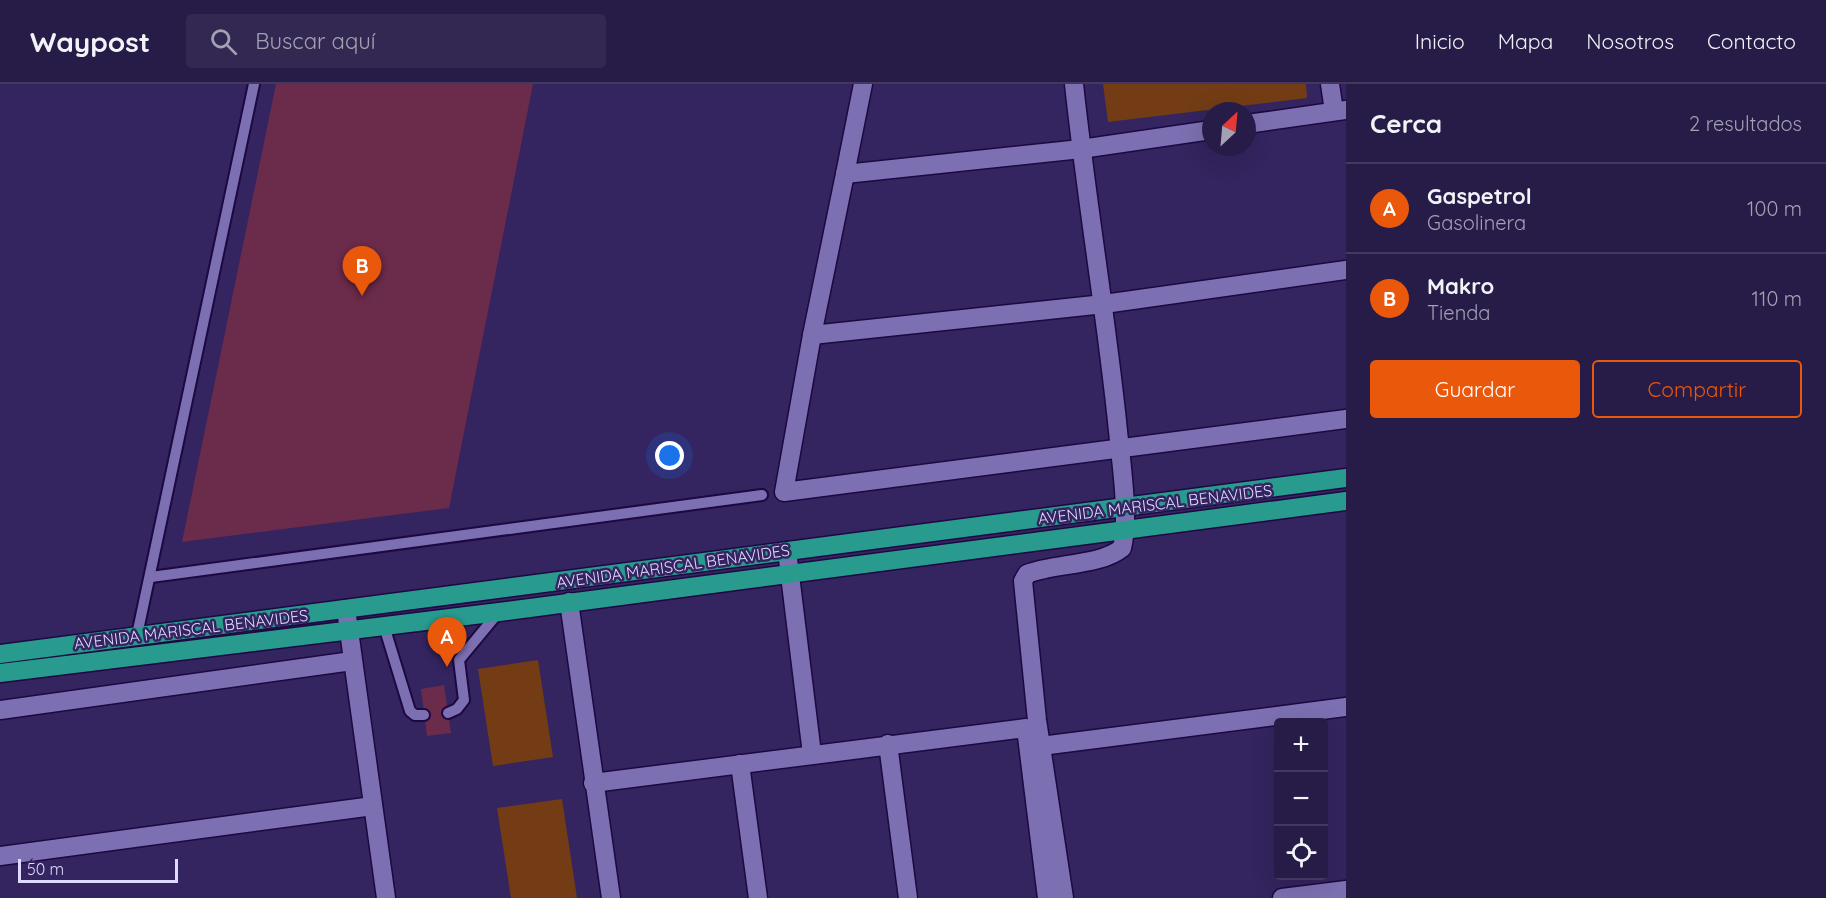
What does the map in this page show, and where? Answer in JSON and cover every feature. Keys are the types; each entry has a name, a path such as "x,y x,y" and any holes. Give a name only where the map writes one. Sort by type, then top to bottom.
{"highway":[{"name":"AVENIDA MARISCAL BENAVIDES","path":"0,654 1346,478"},
{"name":"AVENIDA MARISCAL BENAVIDES","path":"0,673 499,612 1346,501"}],"street":[{"path":"863,84 812,334 784,492 1120,451 1346,419"},
{"path":"1064,898 1041,746 1023,581 1027,574 1043,567 1112,556 1122,548 1125,529 1120,451 1104,303 1081,149 1074,84"},
{"path":"1256,123 1340,111 1330,84"},
{"path":"845,174 1081,149 1202,131"},
{"path":"812,334 1104,303 1346,270"},
{"path":"786,551 812,754"},
{"path":"569,602 611,898"},
{"path":"346,609 347,631 386,898"},
{"path":"0,710 352,661"},
{"path":"1041,746 1346,707"},
{"path":"593,783 1026,728 1047,898"},
{"path":"888,744 908,898"},
{"path":"740,764 758,898"},
{"path":"0,856 373,806"},
{"path":"1282,898 1346,890"}],"lane":[{"path":"137,635 254,84"},
{"path":"151,577 762,495"},
{"path":"448,712 457,709 464,700 459,660 499,612"},
{"path":"384,626 410,711 415,715 424,715"}],"shaded area":[{"path":"1103,84 1306,84 1307,98 1256,104 1256,102 1202,102 1202,111 1108,122"},
{"path":"538,660 553,757 493,766 478,669"},
{"path":"562,799 577,898 511,898 497,808"}],"building":[{"path":"276,84 533,84 449,508 182,542"},
{"path":"444,685 451,733 427,736 421,689"}],"place":[{"name":"Makro","path":"362,296"},
{"name":"Gaspetrol","path":"447,667"}]}
